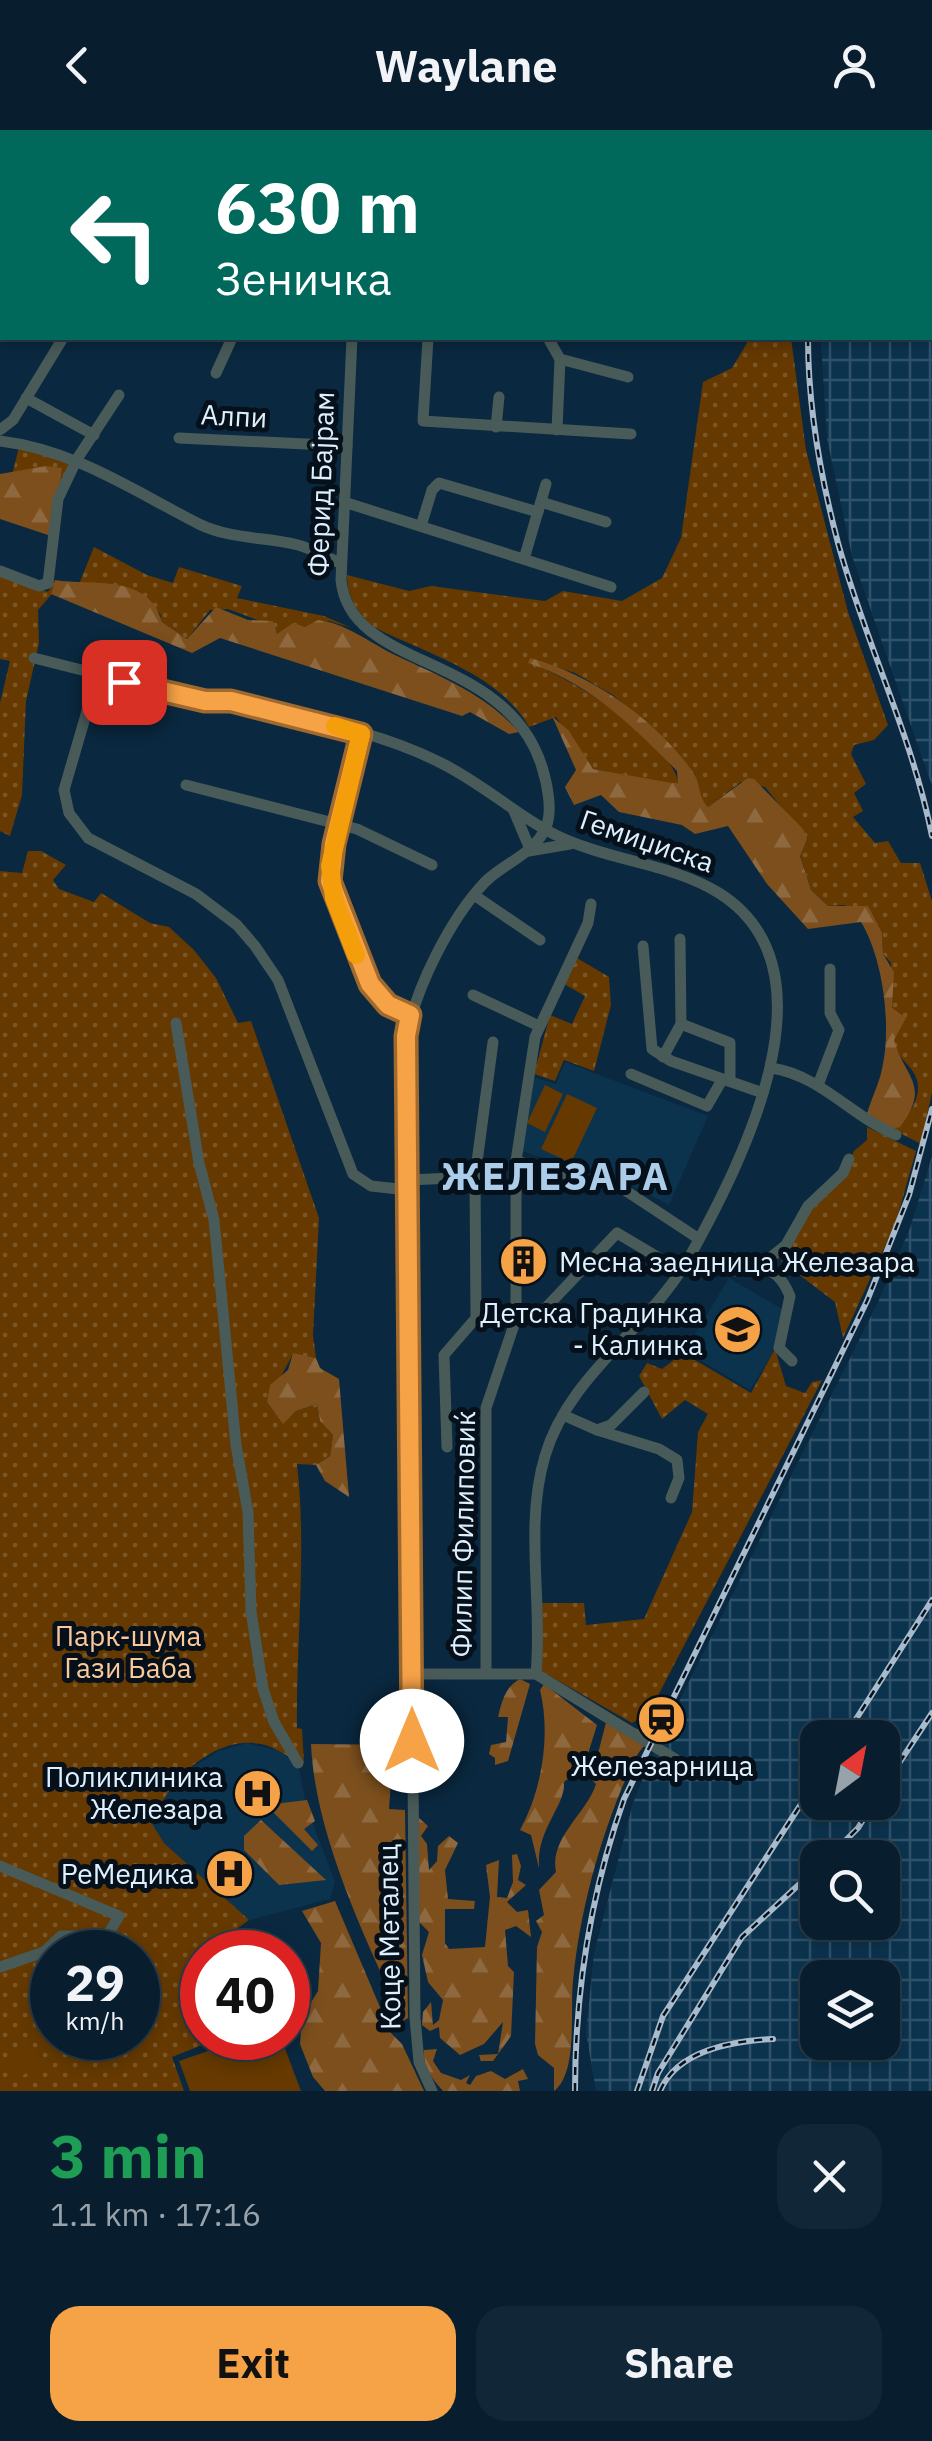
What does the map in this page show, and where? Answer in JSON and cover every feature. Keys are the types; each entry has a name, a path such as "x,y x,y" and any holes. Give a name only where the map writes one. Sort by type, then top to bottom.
{"street":[{"path":"744,130 761,130"},
{"path":"0,430 10,424 62,340"},
{"path":"216,374 231,340"},
{"name":"Ферид Бајрам","path":"352,340 341,564 344,602 356,621 392,645 484,690 512,714 542,768 548,820 545,829"},
{"path":"428,340 424,421 631,434"},
{"path":"549,340 560,360 557,430"},
{"path":"560,360 628,377"},
{"path":"0,571 39,586 48,583 55,506 77,459 119,395"},
{"path":"496,427 499,397"},
{"path":"26,398 94,436"},
{"name":"Алпи","path":"178,438 347,446"},
{"path":"0,441 77,459 137,494 177,508 210,528 298,545 341,564"},
{"path":"421,526 432,490 439,482 606,522"},
{"path":"524,559 546,484"},
{"path":"344,502 611,587"},
{"name":"Гемиџиска","path":"34,658 205,701 231,701 361,734 440,762 514,811 574,844 690,880 719,893 743,912 761,936 774,969 777,1024 763,1093 681,1271 592,1374 562,1416 545,1456 535,1510 536,1674"},
{"path":"124,682 95,700 82,725 64,790 72,819 88,838 196,894 237,925 278,980 353,1174 371,1186 474,1177"},
{"path":"361,734 330,866 334,898 370,984 388,1005 410,1015"},
{"path":"186,785 378,837 432,865"},
{"path":"514,811 529,851"},
{"name":"Коце Металец","path":"432,2091 419,2062 416,2035 406,1036 410,1015 433,964 474,895 488,879 529,851 545,829"},
{"name":"Коце Металец","path":"529,851 574,844"},
{"path":"474,895 540,940"},
{"name":"Филип Филиповиќ","path":"486,1672 486,1408 516,1319 516,1161 538,1026 576,951 592,904"},
{"path":"662,1057 680,1024 680,939"},
{"path":"643,946 648,1039 662,1057 763,1093"},
{"path":"818,1085 839,1030 830,1013 830,969"},
{"path":"473,994 538,1026"},
{"path":"176,1024 199,1162 214,1220 248,1512 251,1612 263,1689 274,1722 298,1763"},
{"path":"631,1074 707,1106 726,1081 730,1043 680,1024"},
{"path":"446,1447 444,1355 476,1318 474,1177 493,1042"},
{"path":"771,1068 799,1073 865,1120 896,1135"},
{"path":"690,1256 721,1271 760,1266 786,1245 814,1198 842,1173 850,1159"},
{"path":"516,1161 588,1180 602,1175 699,1239"},
{"path":"537,1318 618,1234 681,1271"},
{"path":"760,1266 780,1280 790,1296 780,1348 792,1361"},
{"path":"597,1430 611,1425 644,1392"},
{"path":"562,1416 659,1449 677,1460 679,1478 670,1498"},
{"path":"412,1674 536,1674 676,1759"},
{"path":"0,1866 119,1916 108,1936 60,1936 44,1952 0,1967"}],"shaded area":[{"path":"932,340 932,786 852,556 827,439 821,343"},
{"path":"565,1062 708,1116 669,1205 599,1169 586,1173 519,1150 533,1077 556,1084"},
{"path":"932,1156 932,2091 596,2091 586,2033 594,1953 633,1803 653,1754 879,1300 910,1228"},
{"name":"Детска Градинка - Калинка","path":"729,1278 782,1309 775,1349 750,1390 685,1351"},
{"path":"247,1743 276,1750 298,1763 306,1805 335,1882 330,1899 249,1920 164,1843 151,1824 169,1788 182,1774 219,1751"}],"green space":[{"path":"749,340 791,340 806,450 848,612 888,725 874,740 854,745 851,754 866,784 854,793 863,811 853,817 875,843 888,841 901,863 920,863 932,901 932,1092 921,1144 892,1129 913,1106 918,1083 894,1043 891,963 883,954 882,933 844,905 828,906 811,890 800,855 807,839 765,787 741,782 708,807 703,804 695,774 659,734 613,695 575,673 530,659 529,663 569,681 639,730 672,768 679,785 593,769 556,717 529,727 516,708 480,679 374,627 358,610 349,590 347,575 409,591 431,586 545,601 563,591 622,601 662,578 681,538 703,382 732,368"},
{"path":"20,443 77,459 58,499 62,469 12,475"},
{"path":"46,466 62,468 54,537 0,519 0,474"},
{"path":"94,547 147,575 173,583 179,567 242,586 237,598 324,616 352,628 329,621 277,634 273,626 228,609 210,610 187,639 162,622 160,613 79,584"},
{"path":"0,575 48,592 55,580 51,595 38,610 39,643 26,701 22,795 10,836 0,831 0,703 10,661 0,659"},
{"path":"55,580 132,589 155,606 162,622 187,639 216,607 248,620 273,621 277,634 293,623 305,627 318,620 339,625 461,687 506,718 519,732 509,734 470,712 462,716 220,638 192,653 51,594"},
{"path":"530,658 600,688 642,718 693,772 708,807 748,778 754,779 803,829 807,839 800,856 811,890 828,906 868,906 882,933 883,954 894,972 892,1008 906,1018 894,1040 915,1091 900,1127 892,1129 867,1114 882,1069 886,1013 875,954 861,922 808,929 767,884 728,826 695,834 682,825 619,812 601,795 574,805 565,787 576,770 552,716 569,731 593,769 678,784 677,771 609,708 571,682 528,663"},
{"name":"Парк-шума Гази Баба","path":"28,851 41,851 66,865 53,880 59,889 94,902 101,893 150,923 169,927 194,950 216,978 238,1023 251,1021 319,1218 313,1335 316,1358 293,1354 267,1402 283,1423 296,1411 317,1404 320,1421 333,1435 330,1456 316,1465 297,1464 301,1563 297,1728 302,1729 304,1763 261,1744 226,1747 209,1754 180,1778 158,1808 152,1824 164,1843 249,1920 235,1930 180,1930 180,2054 172,2057 184,2091 0,2091 0,871 22,873"},
{"path":"577,958 609,977 611,1005 594,1071 564,1060 555,1081 534,1074 550,1015 572,1024 585,996 564,984"},
{"path":"545,1085 563,1094 545,1132 527,1123"},
{"path":"567,1094 597,1108 571,1163 541,1149"},
{"path":"867,1127 916,1151 896,1222 843,1338 835,1302 781,1261 808,1212 842,1178 854,1151 867,1140"},
{"path":"775,1349 786,1386 805,1393 812,1382 822,1380 650,1711 632,1723 541,1671 542,1603 584,1603 586,1625 644,1619 692,1512 698,1432 708,1414 685,1400 662,1419 639,1376 647,1363 662,1369 683,1353 751,1393"},
{"path":"293,1353 316,1358 320,1368 339,1379 349,1497 325,1481 316,1465 330,1456 333,1435 320,1421 317,1404 296,1411 283,1424 267,1402 270,1385 288,1370"},
{"path":"520,1679 530,1684 508,1761 495,1765 495,1758 489,1754 491,1745 506,1742 508,1717 498,1717 501,1705 508,1690"},
{"path":"544,1684 597,1725 587,1757 579,1762 582,1768 564,1782 561,1800 542,1841 539,1868 531,1835 520,1830 534,1798 542,1762 545,1725 540,1690"},
{"path":"608,1715 630,1728 654,1731 631,1767 593,1872 576,1954 570,2056 562,2082 554,2091 554,2068 538,2055 535,2044 537,1947 542,1932 536,1921 544,1915 539,1890 556,1872 555,1860 563,1837 596,1784 592,1780 599,1767 596,1761"},
{"path":"311,1744 407,1745 407,1752 393,1752 389,1809 405,1810 408,2018 403,2021 358,1921 332,1850"},
{"path":"307,1800 315,1821 304,1829 318,1845 312,1851 266,1805"},
{"path":"419,1818 428,1826 421,1836 427,1844 429,1870 437,1861 438,1846 449,1836 458,1843 445,1870 448,1899 475,1901 474,1909 445,1909 445,1943 449,1949 485,1947 490,1897 486,1865 499,1860 497,1897 507,1898 513,1882 512,1855 517,1854 521,1866 518,1880 526,1885 507,1902 517,1912 528,1910 531,1937 516,1926 505,1930 508,1966 514,1972 511,2036 493,2061 481,2061 479,2055 498,2054 503,2022 484,2044 460,2055 440,2038 439,2027 430,2031 422,2025 423,2012 431,2002 433,2025 439,2020 443,2000 428,1982 422,1955 429,1932 418,1921"},
{"path":"261,1820 326,1880 279,1885 244,1850 244,1836"},
{"path":"335,1901 391,2033 402,2044 424,2091 325,2091 313,2077 306,2060 310,2060 310,2004 318,1991 321,1943 302,1911"},
{"path":"30,2047 30,2060 36,2060 40,2067 12,2080 3,2061"},
{"path":"437,2049 433,2061 441,2073 461,2080 470,2075 466,2083 470,2085 476,2076 491,2071 505,2079 523,2069 528,2079 518,2081 520,2091 443,2091 429,2072 424,2056 424,2050"},
{"path":"289,2060 301,2091 190,2091 179,2061"}],"railway":[{"path":"808,340 813,415 832,517 849,580 913,762 932,836"},
{"path":"575,2091 578,2016 587,1943 602,1871 624,1799 867,1301 909,1195 932,1109"},
{"path":"855,1720 932,1600"},
{"path":"900,1762 932,1713"},
{"path":"637,2091 663,2016 800,1806"},
{"path":"846,1840 863,1820"},
{"path":"652,2091 658,2073 742,1937 800,1884"},
{"path":"660,2091 668,2077 693,2057 725,2045 773,2039"}],"slow traffic":[{"path":"335,726 361,734 330,866 334,898 356,955"}],"place":[{"name":"Месна заедница Железара","path":"524,1262"},
{"name":"Детска Градинка - Калинка","path":"738,1329"},
{"name":"Железарница","path":"662,1719"},
{"name":"Поликлиника Железара","path":"258,1793"},
{"name":"РеМедика","path":"229,1874"}],"district":[{"name":"ЖЕЛЕЗАРА","path":"556,1177"}],"route":[{"path":"124,682 205,701 231,701 361,734 334,844 330,881 370,984 388,1005 410,1015 406,1036 412,1741"}]}
